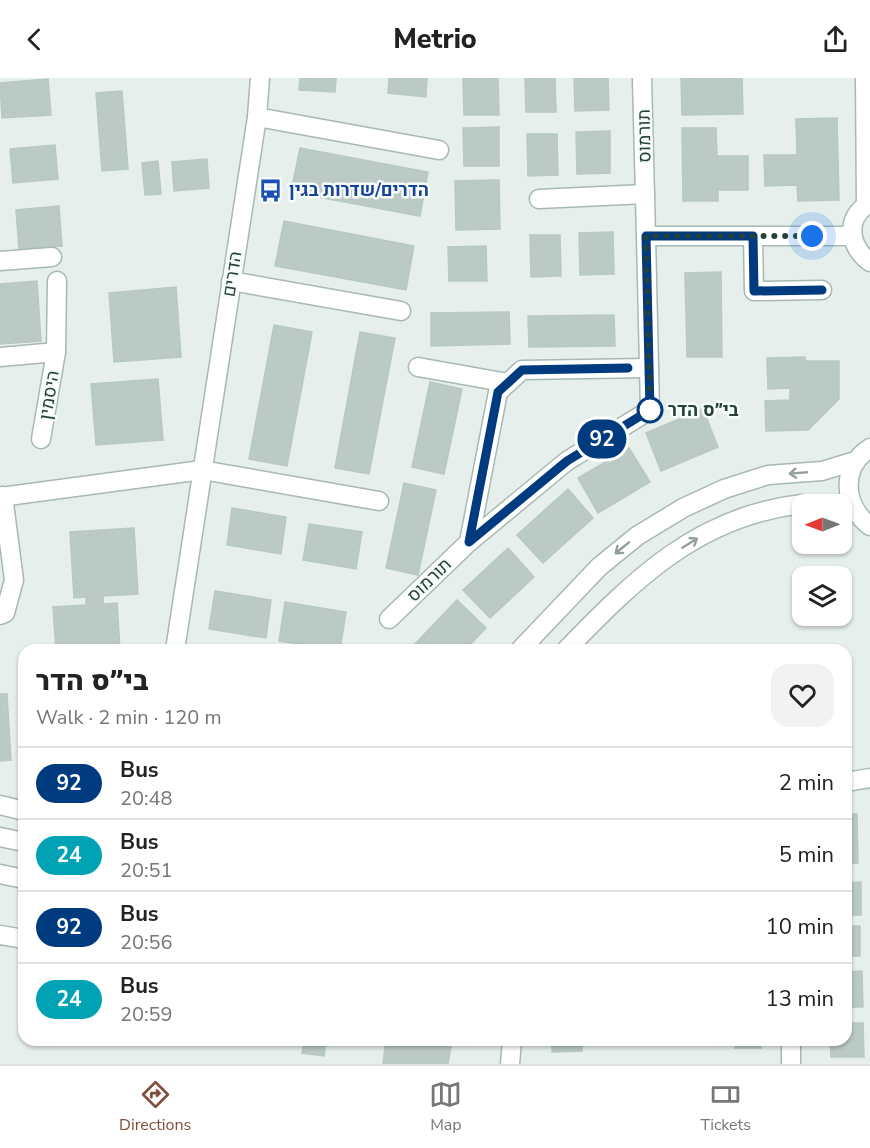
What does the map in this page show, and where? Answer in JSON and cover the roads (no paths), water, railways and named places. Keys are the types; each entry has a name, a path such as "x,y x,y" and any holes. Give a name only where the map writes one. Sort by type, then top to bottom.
{"street":[{"name":"הדרים","path":"176,644 257,117 260,78"},
{"name":"תורמוס","path":"389,619 469,542 567,461 650,410 642,78"},
{"path":"865,78 868,204 855,219 852,236 855,247 870,262"},
{"path":"257,117 439,150"},
{"path":"539,199 645,195"},
{"path":"646,236 852,236"},
{"path":"753,236 754,291 822,290"},
{"path":"0,261 52,257"},
{"name":"היסמין","path":"41,439 56,352 57,281"},
{"path":"231,281 401,311"},
{"name":"היסמין","path":"0,357 56,352"},
{"path":"418,367 507,383"},
{"path":"469,542 498,392 507,383 522,370 649,368"},
{"path":"526,644 599,567 637,536 683,508 724,489 768,475 822,471 855,461 870,448"},
{"path":"855,461 849,474 848,489 856,518"},
{"path":"0,615 5,613 14,580 1,496 202,470 380,501"},
{"path":"572,644 623,591 661,561 701,536 735,519 776,507 792,505"},
{"path":"852,781 870,778"},
{"path":"0,806 18,810"},
{"path":"0,837 18,841"},
{"path":"0,874 18,878"},
{"path":"0,935 18,938"},
{"path":"510,1064 512,1046"},
{"path":"791,1046 791,1064"}],"place":[{"name":"הדרים/שדרות בגין","path":"271,190"},
{"name":"בי״ס הדר","path":"650,410"}]}
